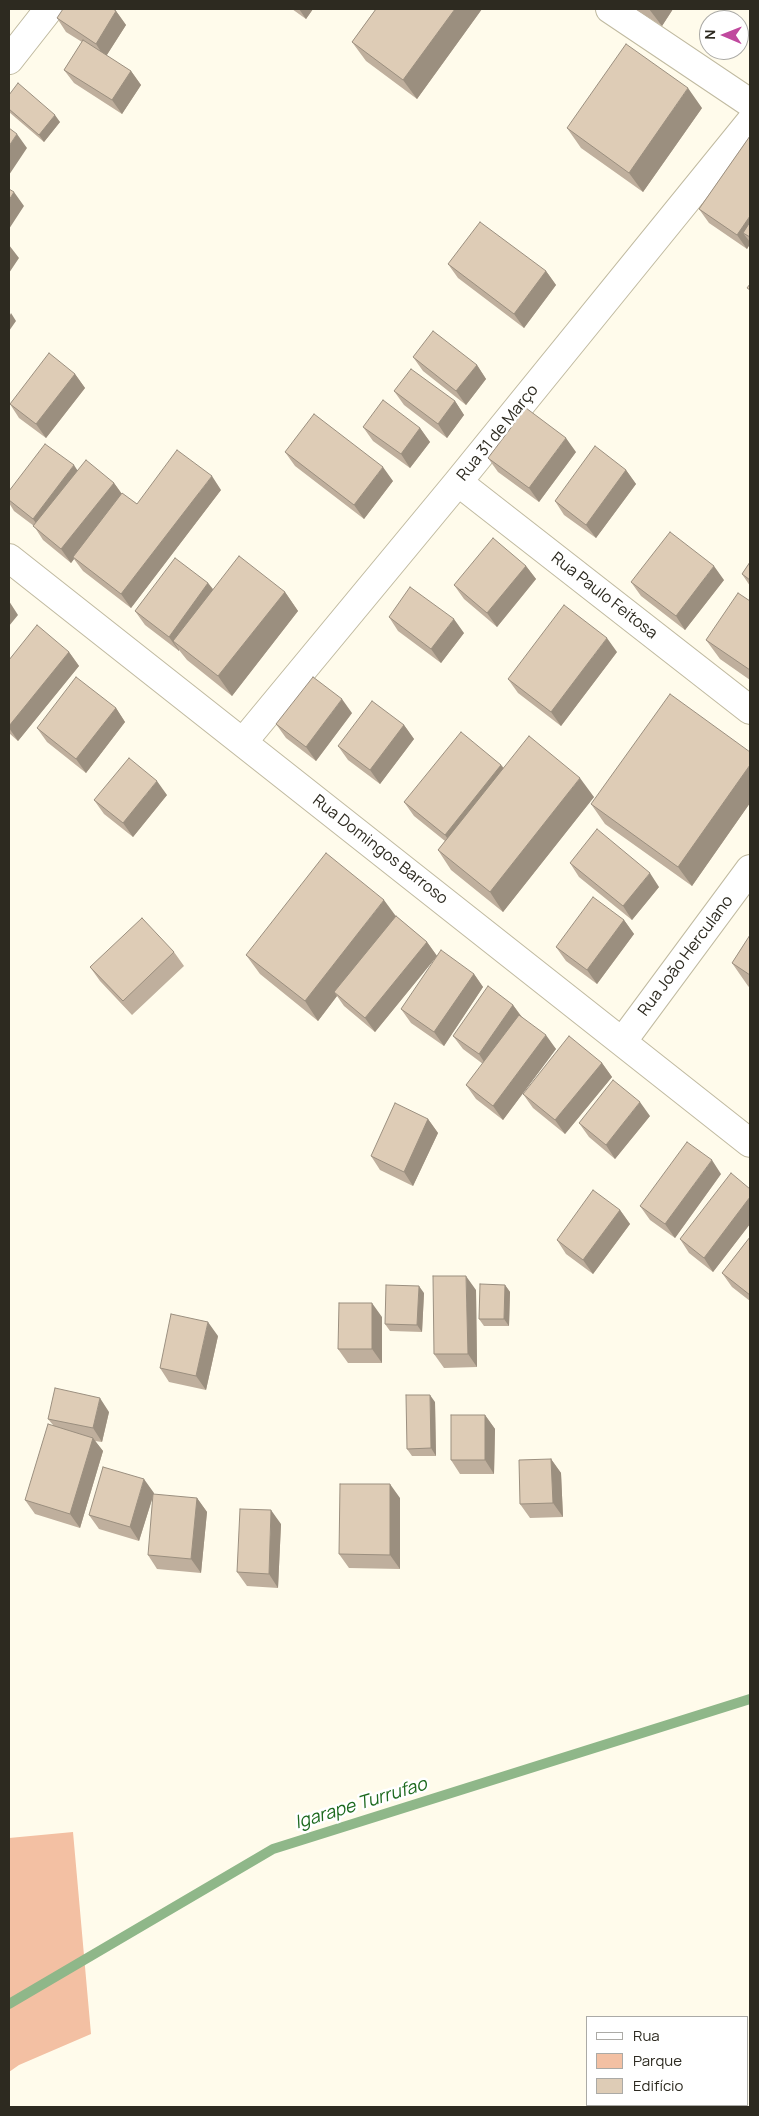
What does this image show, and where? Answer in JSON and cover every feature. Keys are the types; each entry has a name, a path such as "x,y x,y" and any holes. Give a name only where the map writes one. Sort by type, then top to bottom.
{"street":[{"path":"9,60 49,9"},
{"path":"610,9 750,103"},
{"name":"Rua 31 de Março","path":"243,742 458,482 750,122"},
{"name":"Rua Paulo Feitosa","path":"458,482 750,710"},
{"name":"Rua Domingos Barroso","path":"9,558 750,1143"},
{"name":"Rua João Herculano","path":"622,1042 750,869"}],"green space":[{"path":"73,1832 91,2034 19,2065 9,2072 9,1838"}],"building":[{"path":"63,9 113,9 116,11 96,44 57,18"},
{"path":"376,9 455,9 403,80 352,42"},
{"path":"83,40 131,71 112,100 64,70"},
{"path":"626,44 688,88 629,173 567,128"},
{"path":"18,83 55,115 39,135 9,109 9,95"},
{"path":"9,128 17,134 9,146"},
{"path":"750,136 750,216 737,235 699,209"},
{"path":"9,189 14,192 9,200"},
{"path":"480,222 546,271 514,314 448,264"},
{"path":"750,222 750,237 743,233"},
{"path":"433,331 477,365 456,391 413,357"},
{"path":"49,353 75,374 36,424 10,404"},
{"path":"411,369 455,401 438,424 394,391"},
{"path":"383,400 420,428 401,454 363,427"},
{"path":"526,408 566,438 529,488 488,458"},
{"path":"314,414 383,467 354,505 285,452"},
{"path":"45,444 74,465 33,519 9,500 9,491"},
{"path":"595,446 626,470 586,525 555,501"},
{"path":"177,450 212,476 121,594 73,557 122,493 137,504"},
{"path":"86,460 114,483 61,549 33,526"},
{"path":"670,532 714,566 676,616 631,582"},
{"path":"493,538 526,566 487,613 454,585"},
{"path":"239,556 285,592 218,676 173,641"},
{"path":"175,558 208,583 169,637 135,611"},
{"path":"750,562 750,580 742,574"},
{"path":"410,587 454,619 431,649 389,617"},
{"path":"738,593 750,601 750,670 706,640"},
{"path":"564,605 607,638 551,712 508,679"},
{"path":"37,625 69,652 9,726 9,660"},
{"path":"76,677 116,708 76,759 37,728"},
{"path":"313,677 342,699 306,747 276,724"},
{"path":"670,694 750,752 750,765 678,867 591,804"},
{"path":"372,701 404,725 370,770 338,746"},
{"path":"461,732 501,765 445,835 404,802"},
{"path":"529,736 580,778 490,892 438,850"},
{"path":"129,758 157,781 123,823 94,800"},
{"path":"597,829 650,873 623,906 570,863"},
{"path":"326,853 384,900 305,1001 246,955"},
{"path":"593,897 624,920 587,970 556,947"},
{"path":"396,916 427,942 365,1018 334,992"},
{"path":"142,918 174,952 123,1001 90,967"},
{"path":"750,935 750,975 732,963"},
{"path":"441,950 474,974 434,1032 401,1009"},
{"path":"488,986 513,1005 479,1054 453,1036"},
{"path":"519,1015 546,1035 493,1106 466,1085"},
{"path":"569,1036 602,1063 555,1120 523,1094"},
{"path":"613,1080 640,1102 606,1145 579,1123"},
{"path":"395,1103 428,1119 404,1172 371,1156"},
{"path":"687,1142 712,1160 665,1224 640,1206"},
{"path":"731,1173 750,1189 750,1197 704,1258 680,1239"},
{"path":"593,1190 620,1210 583,1260 557,1240"},
{"path":"750,1237 750,1295 722,1273"},
{"path":"433,1276 466,1276 468,1354 434,1354"},
{"path":"480,1284 505,1285 504,1319 479,1319"},
{"path":"386,1285 419,1286 417,1325 385,1324"},
{"path":"339,1303 372,1303 372,1349 338,1349"},
{"path":"171,1314 208,1322 196,1376 160,1368"},
{"path":"55,1388 100,1398 93,1428 48,1419"},
{"path":"406,1395 430,1395 431,1448 407,1449"},
{"path":"451,1415 485,1415 485,1460 451,1460"},
{"path":"48,1424 93,1438 70,1514 25,1500"},
{"path":"551,1459 553,1503 520,1504 519,1460"},
{"path":"103,1467 144,1479 130,1527 89,1515"},
{"path":"340,1484 390,1484 390,1555 339,1554"},
{"path":"153,1494 197,1498 191,1559 148,1555"},
{"path":"240,1509 271,1510 269,1574 237,1572"}],"waterway":[{"name":"Igarape Turrufao","path":"9,2004 273,1849 750,1699"}]}
